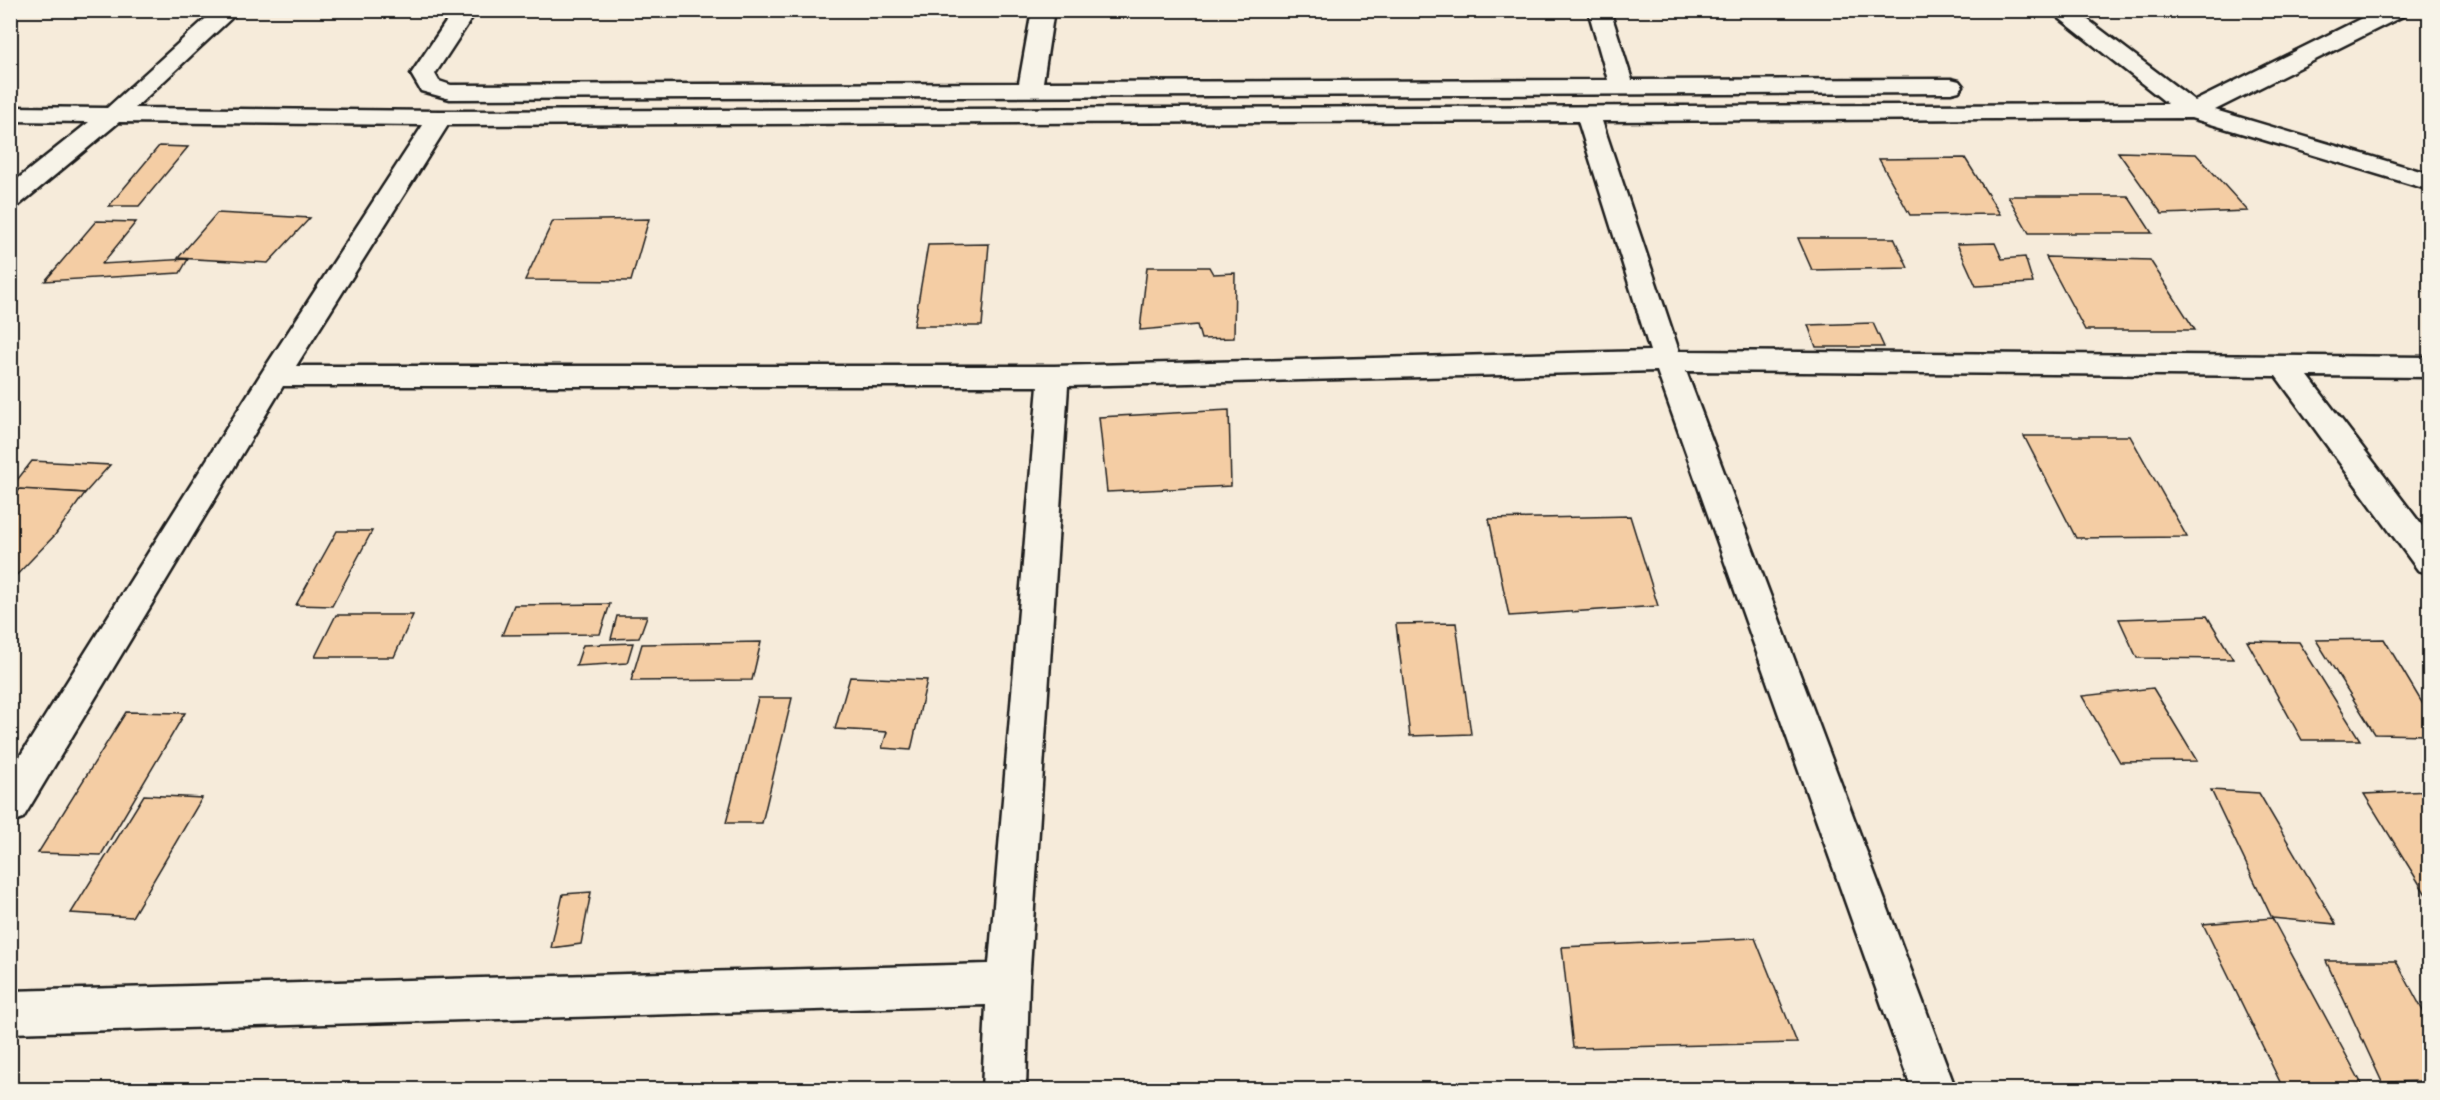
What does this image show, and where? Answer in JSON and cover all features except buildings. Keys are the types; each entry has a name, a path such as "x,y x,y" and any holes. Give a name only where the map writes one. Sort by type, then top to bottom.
{"street":[{"path":"10,199 113,116 229,10"},
{"path":"466,10 423,74 429,86 450,92 1951,86"},
{"path":"1030,89 1043,10"},
{"path":"1599,10 1622,86"},
{"path":"2060,10 2193,111"},
{"path":"2193,111 2397,10"},
{"path":"10,114 440,118 2193,111 2430,182"},
{"path":"1587,112 1668,361 1934,1089"},
{"path":"10,806 274,376 440,118"},
{"path":"274,376 1054,376 1668,361 2430,367"},
{"path":"2285,367 2430,561"},
{"path":"1004,1089 1008,984 1054,376"},
{"path":"10,1012 1008,984"}]}
